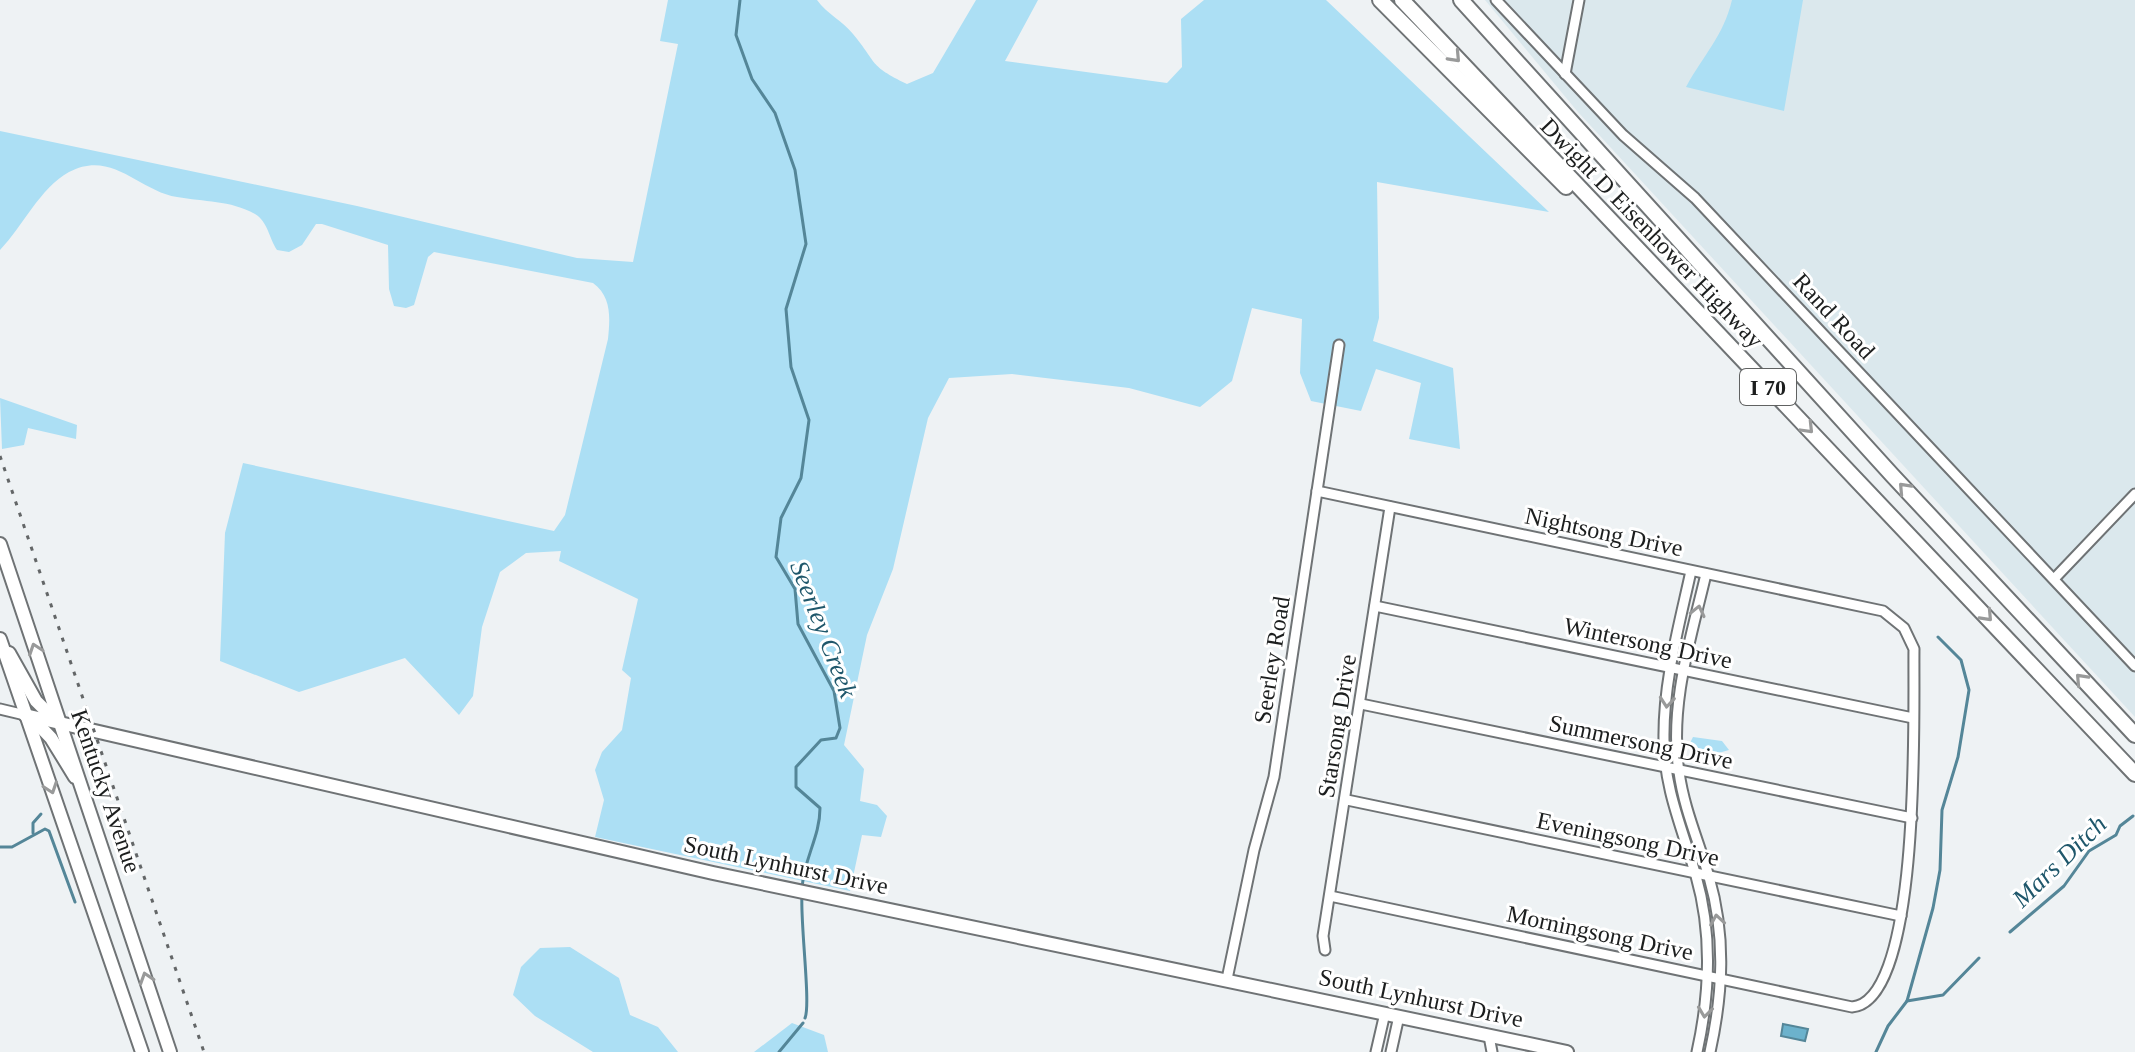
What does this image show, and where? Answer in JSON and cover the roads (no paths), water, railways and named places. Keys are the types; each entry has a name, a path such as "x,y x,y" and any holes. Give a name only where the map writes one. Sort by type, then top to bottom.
{"highway":[{"path":"1380,0 1542,164 1664,278"},
{"name":"Dwight D Eisenhower Highway","path":"1402,0 2135,774"},
{"name":"Dwight D Eisenhower Highway","path":"1461,0 1901,484 2135,735"}],"main road":[{"name":"Kentucky Avenue","path":"0,544 170,1052"},
{"path":"2,644 13,656 41,708 60,723"},
{"path":"2,644 142,1052"},
{"name":"South Lynhurst Drive","path":"25,715 791,890 1399,1016 1489,1036 1514,1047 1567,1052"},
{"path":"25,715 47,732 66,767 80,782"}],"street":[{"name":"Rand Road","path":"1496,0 1632,144 1695,198 2135,666"},
{"path":"1565,74 1579,0"},
{"name":"Seerley Road","path":"1227,979 1254,850 1274,777 1339,345"},
{"name":"Nightsong Drive","path":"1317,491 1883,611 1911,638 1913,718"},
{"path":"2054,579 2135,494"},
{"name":"Starsong Drive","path":"1325,950 1330,896 1390,507"},
{"path":"1691,571 1670,668 1664,740 1672,805 1696,874 1708,934 1709,977 1697,1052"},
{"path":"1706,574 1684,671 1677,728 1679,771 1688,816 1709,877 1719,922 1723,980 1710,1052"},
{"name":"Wintersong Drive","path":"1375,606 1913,718"},
{"name":"Summersong Drive","path":"1361,704 1912,818"},
{"name":"South Lynhurst Drive","path":"0,709 25,715"},
{"path":"1901,916 1909,874 1913,718"},
{"name":"Eveningsong Drive","path":"1347,800 1901,916"},
{"name":"Morningsong Drive","path":"1330,896 1723,980 1863,1006 1873,998 1901,916"},
{"path":"1376,1052 1385,1013"},
{"path":"1391,1052 1399,1016"},
{"path":"1489,1036 1492,1052"}],"waterway":[{"name":"Seerley Creek","path":"740,0 736,35 752,79 775,113 795,170 806,244 786,309 791,367 809,420 801,478 781,518 776,557 795,589 798,624 834,691 840,728 836,738 821,740 796,767 796,787 820,808 802,888"},
{"path":"1907,1001 1933,908 1940,870 1942,810 1958,757 1969,690 1961,660 1938,637"},
{"path":"33,833 33,823 41,814"},
{"name":"Mars Ditch","path":"2010,932 2064,886 2089,851 2116,835 2120,826 2133,816"},
{"path":"0,847 12,847 45,829 49,831 75,902"},
{"name":"Seerley Creek","path":"802,895 807,997 805,1018"},
{"name":"Mars Ditch","path":"1876,1052 1888,1026 1907,1001 1943,995 1979,958"},
{"name":"Seerley Creek","path":"779,1052 803,1023"}],"railway":[{"path":"0,456 204,1052"}]}
